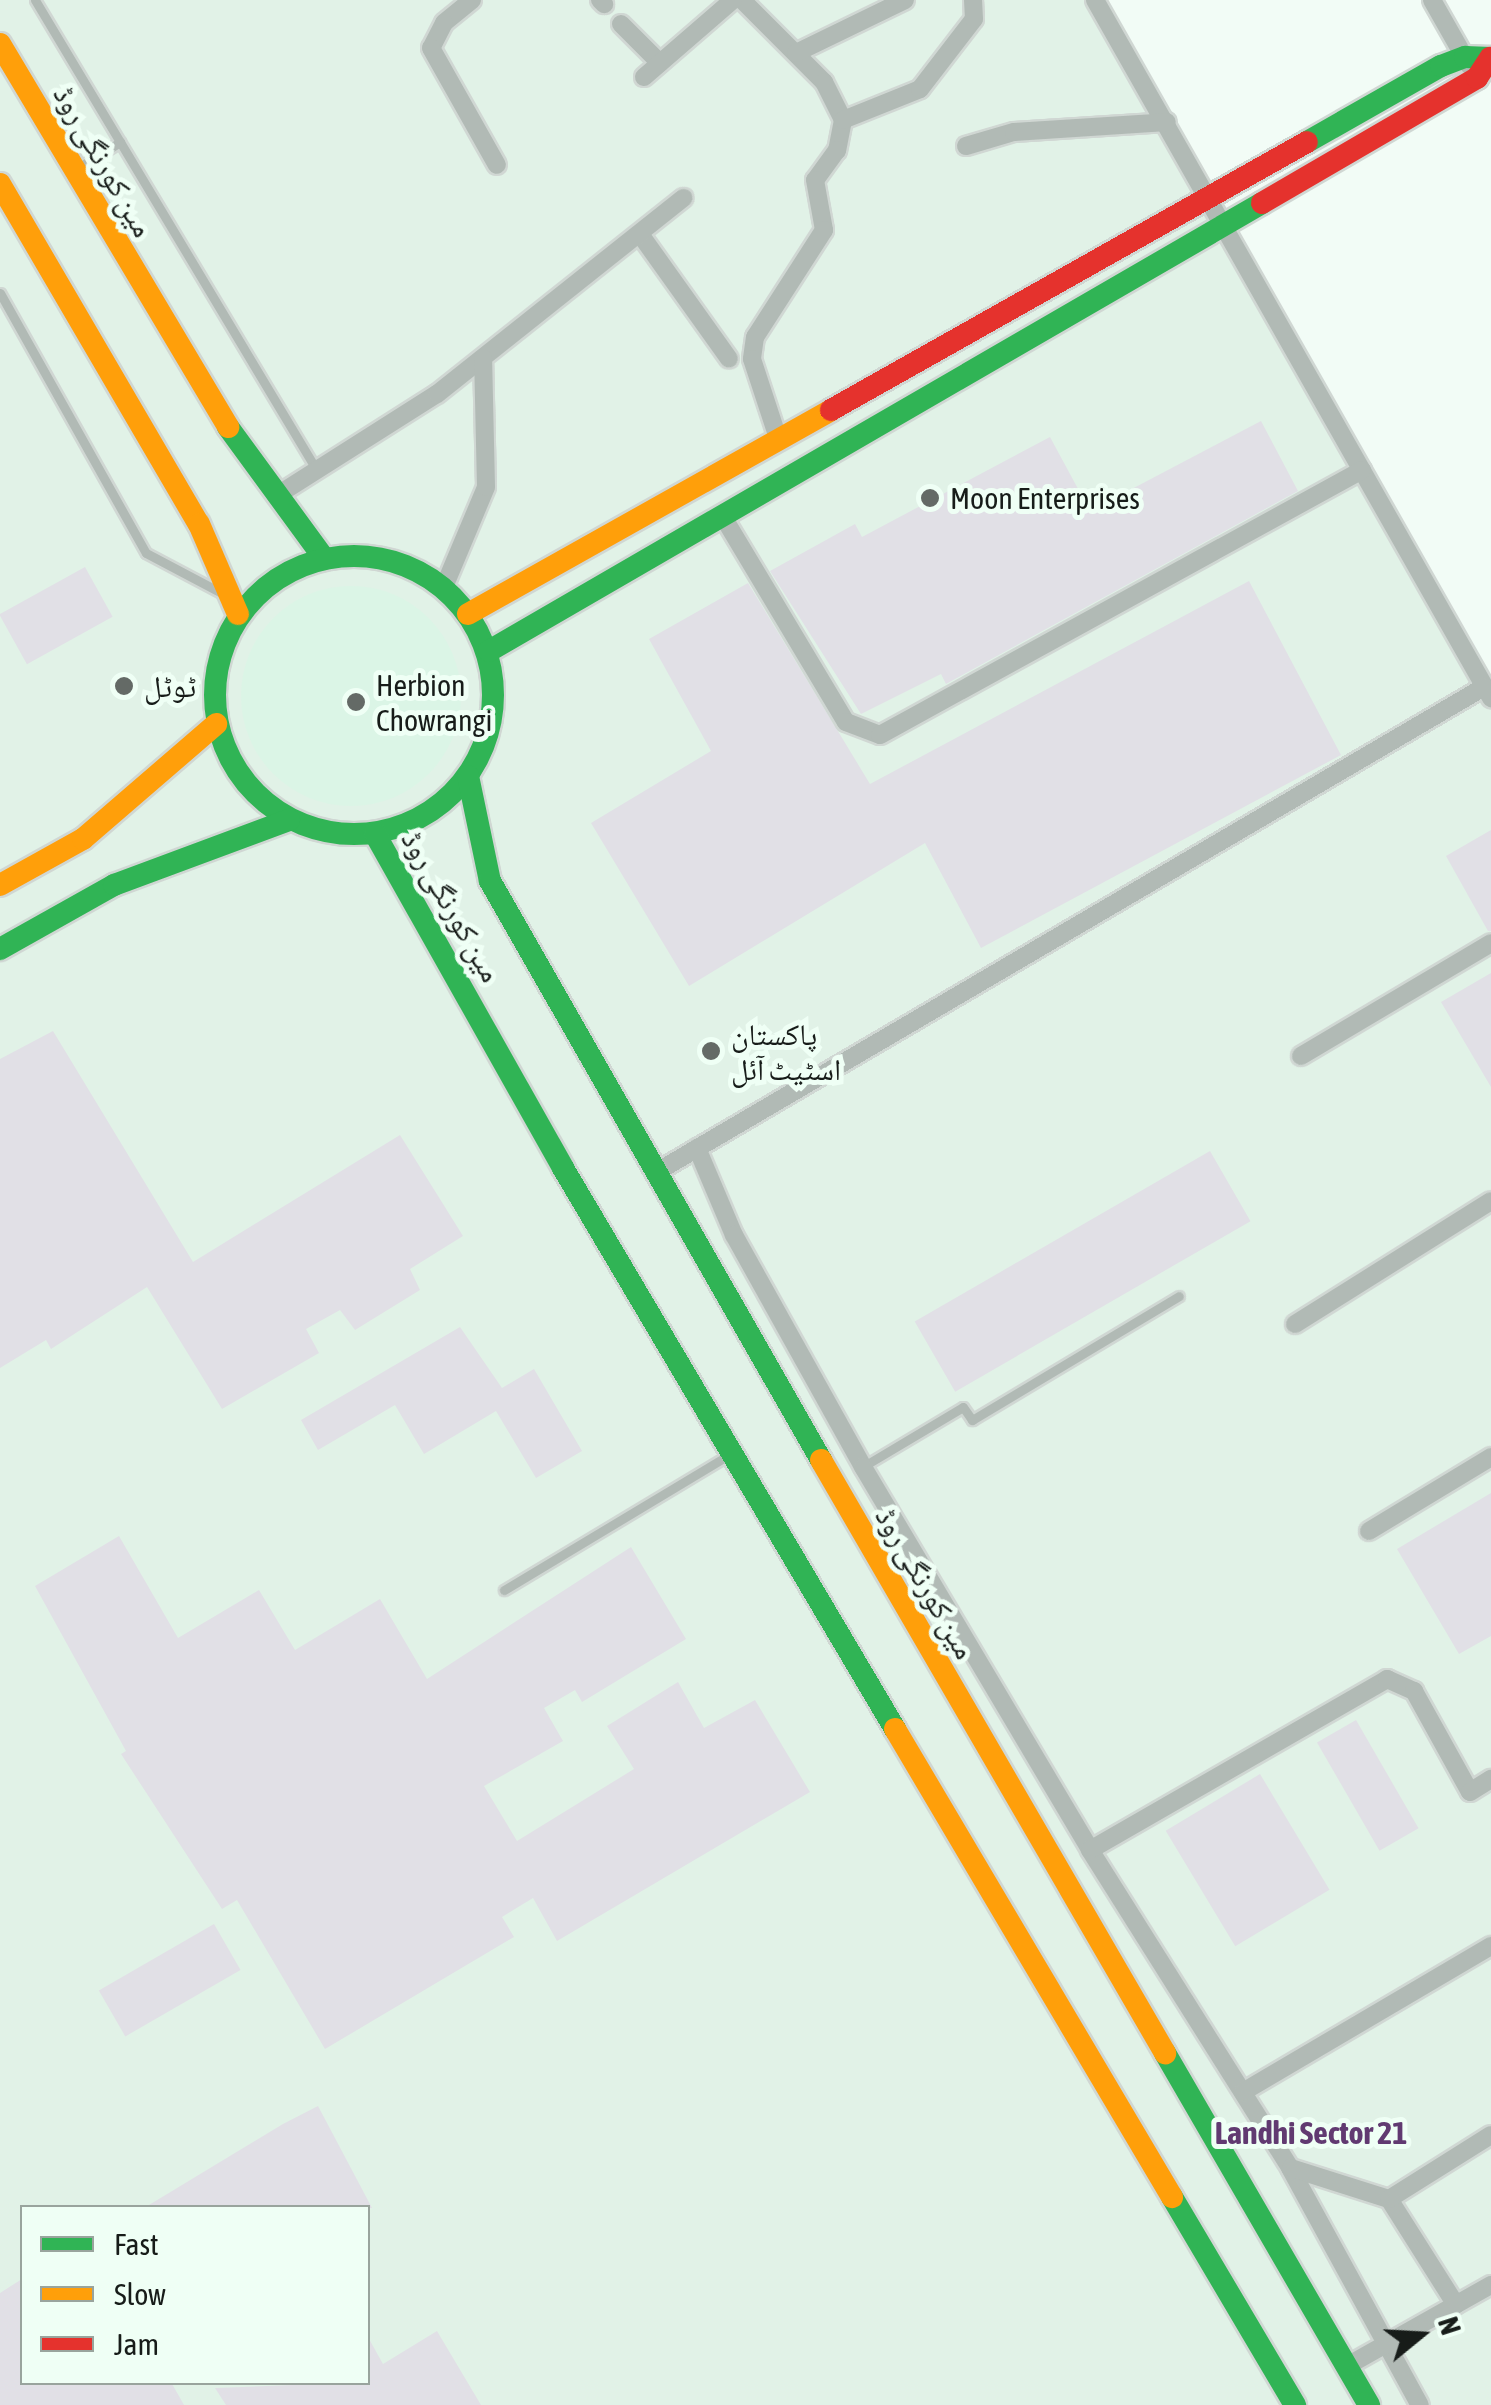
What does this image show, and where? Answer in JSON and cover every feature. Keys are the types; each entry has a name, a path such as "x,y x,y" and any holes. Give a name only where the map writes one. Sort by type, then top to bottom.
{"main road":[{"name":"مین کورنگی روڈ","path":"0,44 190,369 276,496 323,557"},
{"path":"468,614 1465,57 1491,58"},
{"path":"489,651 1477,78 1491,58"},
{"path":"0,184 199,524 234,605 216,667 216,724 242,780 289,820 316,830 375,834 427,814 468,776 492,709 489,651 468,614 444,587 416,569 370,555 323,557 275,578 234,605"},
{"path":"0,884 82,839 216,724"},
{"name":"مین کورنگی روڈ","path":"468,776 490,881 1369,2405"},
{"path":"0,948 114,885 289,820"},
{"name":"مین کورنگی روڈ","path":"375,834 731,1453 1295,2405"}],"street":[{"path":"472,0 444,23 432,48 497,165"},
{"path":"644,77 733,0"},
{"path":"742,0 824,82 843,120 837,150 815,180 824,230 755,337 752,359 779,441"},
{"path":"796,53 905,0"},
{"path":"843,120 920,89 974,19 974,0"},
{"path":"655,1173 1488,692 1212,198 1095,0"},
{"path":"1432,0 1477,78"},
{"path":"621,24 660,63"},
{"path":"966,146 1014,132 1167,122"},
{"path":"276,496 318,472 483,358 683,198"},
{"path":"640,234 729,359"},
{"path":"444,587 486,487 483,358"},
{"path":"722,514 846,722 880,735 1362,470"},
{"path":"1302,1056 1491,942"},
{"path":"697,1148 734,1234 863,1467 1090,1850 1290,2168 1420,2405"},
{"path":"1295,1324 1491,1201"},
{"path":"1370,1532 1491,1457"},
{"path":"1090,1850 1387,1679 1414,1691 1470,1792 1491,1779"},
{"path":"1243,2092 1491,1946"},
{"path":"1388,2198 1491,2135"},
{"path":"1290,2168 1388,2198 1456,2305"},
{"path":"1347,2366 1491,2284"}],"lane":[{"path":"35,0 318,472"},
{"path":"74,170 120,142"},
{"path":"0,293 146,553 234,605"},
{"path":"863,1467 964,1408 972,1420 1179,1296"},
{"path":"504,1590 731,1453"}],"shaded area":[{"path":"0,0 1107,0 1491,681 1491,2405 0,2405"},
{"path":"351,586 393,595 428,619 452,654 461,696 452,738 428,773 393,797 351,806 309,797 274,773 250,738 241,696 250,654 274,619 309,595"}],"building":[{"path":"1261,421 1298,491 946,684 941,674 861,714 770,571 855,524 862,537 1050,437 1090,511"},
{"path":"85,567 113,617 27,664 0,614"},
{"path":"1249,581 1341,755 981,948 925,843 689,986 591,823 711,751 649,639 748,583 870,784"},
{"path":"1491,830 1491,931 1488,931 1446,856"},
{"path":"1491,973 1491,1087 1441,1002"},
{"path":"53,1031 193,1262 400,1135 463,1236 410,1269 420,1290 355,1330 340,1310 306,1329 319,1353 222,1409 147,1287 51,1349 46,1340 0,1368 0,1059"},
{"path":"1210,1151 1250,1221 955,1392 915,1322"},
{"path":"460,1327 502,1388 534,1369 582,1451 536,1478 496,1411 424,1454 395,1405 318,1450 301,1420"},
{"path":"1491,1493 1491,1636 1459,1654 1397,1549"},
{"path":"119,1536 178,1638 259,1590 295,1650 380,1599 427,1679 631,1547 686,1639 582,1702 575,1690 544,1708 563,1741 484,1786 517,1841 634,1769 607,1726 678,1682 704,1728 755,1700 810,1792 557,1941 533,1898 502,1917 514,1937 325,2049 237,1900 222,1909 121,1754 126,1751 35,1586"},
{"path":"1356,1720 1418,1828 1380,1851 1317,1742"},
{"path":"1260,1774 1330,1890 1235,1946 1166,1831"},
{"path":"214,1924 240,1970 125,2036 99,1990"},
{"path":"318,2106 372,2208 149,2205"},
{"path":"20,2280 20,2385 173,2385 184,2405 0,2405 0,2293"},
{"path":"437,2331 481,2405 226,2405 215,2388 370,2385 370,2341 383,2364"}],"traffic: fast":[{"path":"1307,142 1441,66 1465,57 1491,58"},
{"path":"489,651 1262,203"},
{"path":"228,427 323,557"},
{"path":"354,556 381,558 407,566 453,596 483,642 491,668 493,695 491,722 483,748 453,794 407,824 381,832 354,834 327,832 301,824 255,794 225,748 217,722 215,695 217,668 225,642 255,596 301,566 327,558 354,556"},
{"path":"468,776 490,881 821,1460"},
{"path":"0,949 114,885 289,820"},
{"path":"375,834 563,1168 895,1729"},
{"path":"1165,2053 1369,2405"},
{"path":"1172,2197 1295,2405"}],"traffic: slow":[{"path":"0,44 228,427"},
{"path":"0,184 199,524 238,614"},
{"path":"468,614 831,410"},
{"path":"0,885 83,839 216,724"},
{"path":"821,1460 1165,2053"},
{"path":"895,1729 1172,2197"}],"traffic: jam":[{"path":"1262,203 1477,78 1490,58"},
{"path":"831,410 1307,142"}],"place":[{"name":"Moon Enterprises","path":"930,498"},
{"name":"ٹوٹل","path":"124,686"},
{"name":"Herbion Chowrangi","path":"356,702"},
{"name":"پاکستان اسٹیٹ آئل","path":"711,1051"}],"district":[{"name":"Landhi Sector 21","path":"1311,2133"}]}
